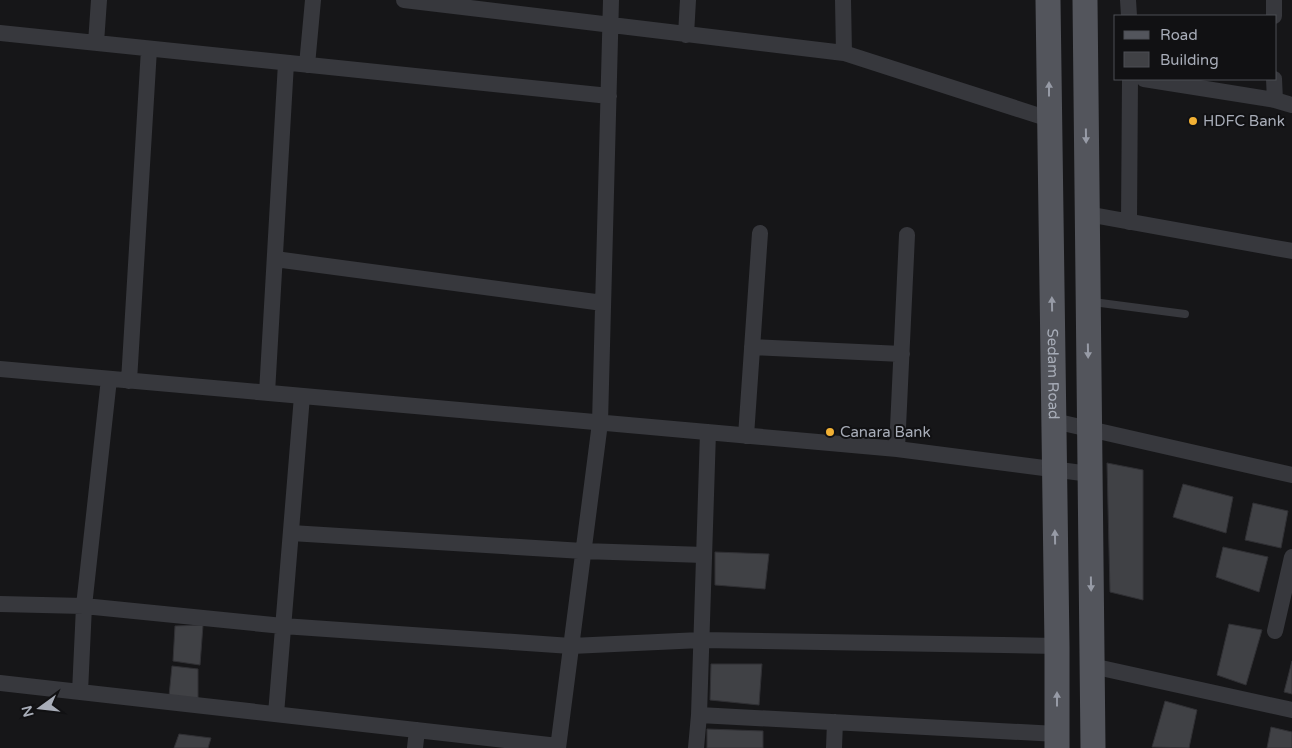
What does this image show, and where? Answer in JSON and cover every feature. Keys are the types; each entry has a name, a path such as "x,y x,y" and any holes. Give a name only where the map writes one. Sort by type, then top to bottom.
{"main road":[{"name":"Sedam Road","path":"1048,0 1057,741"},
{"path":"1085,0 1093,748"}],"street":[{"path":"96,43 99,0"},
{"path":"307,65 313,0"},
{"path":"404,0 492,6 610,26 844,53 1049,119"},
{"path":"0,684 558,747 600,423 611,0"},
{"path":"686,35 688,0"},
{"path":"843,0 844,53"},
{"path":"1128,0 1129,15"},
{"path":"1274,0 1274,15"},
{"path":"0,33 609,96"},
{"path":"129,381 149,49"},
{"path":"267,393 286,63"},
{"path":"1129,222 1130,80"},
{"path":"1150,80 1275,100 1292,105"},
{"path":"1274,80 1275,100"},
{"path":"1087,214 1292,251"},
{"path":"746,436 760,233"},
{"path":"897,449 908,235"},
{"path":"275,259 603,304"},
{"path":"752,348 902,354"},
{"path":"0,369 897,449 1090,474"},
{"path":"80,692 84,606 108,379"},
{"path":"276,714 302,396"},
{"path":"1054,421 1292,475"},
{"path":"696,748 702,640 708,432"},
{"path":"290,533 583,551 704,555"},
{"path":"1274,631 1292,556"},
{"path":"0,604 84,606 283,626 571,646 702,640 1057,646"},
{"path":"1092,666 1292,710"},
{"path":"699,715 835,722 1057,741"},
{"path":"834,748 835,722"},
{"path":"415,748 417,730"}],"lane":[{"path":"1088,301 1185,314"}],"building":[{"path":"1107,463 1143,470 1143,600 1110,592"},
{"path":"1183,484 1233,497 1226,533 1173,517"},
{"path":"1253,503 1288,511 1281,548 1245,540"},
{"path":"1223,547 1268,557 1259,592 1216,577"},
{"path":"715,552 769,554 765,589 715,585"},
{"path":"1229,624 1262,630 1246,685 1217,675"},
{"path":"203,625 200,665 173,661 175,626"},
{"path":"1292,661 1292,694 1284,692"},
{"path":"711,664 762,664 759,705 710,700"},
{"path":"172,666 198,669 198,699 169,696"},
{"path":"1165,701 1197,710 1189,748 1152,747"},
{"path":"1271,727 1292,732 1292,748 1267,748"},
{"path":"707,729 763,731 763,748 707,748"},
{"path":"179,734 211,738 208,748 174,748"}],"place":[{"name":"HDFC Bank","path":"1193,121"},
{"name":"Canara Bank","path":"830,432"}]}
